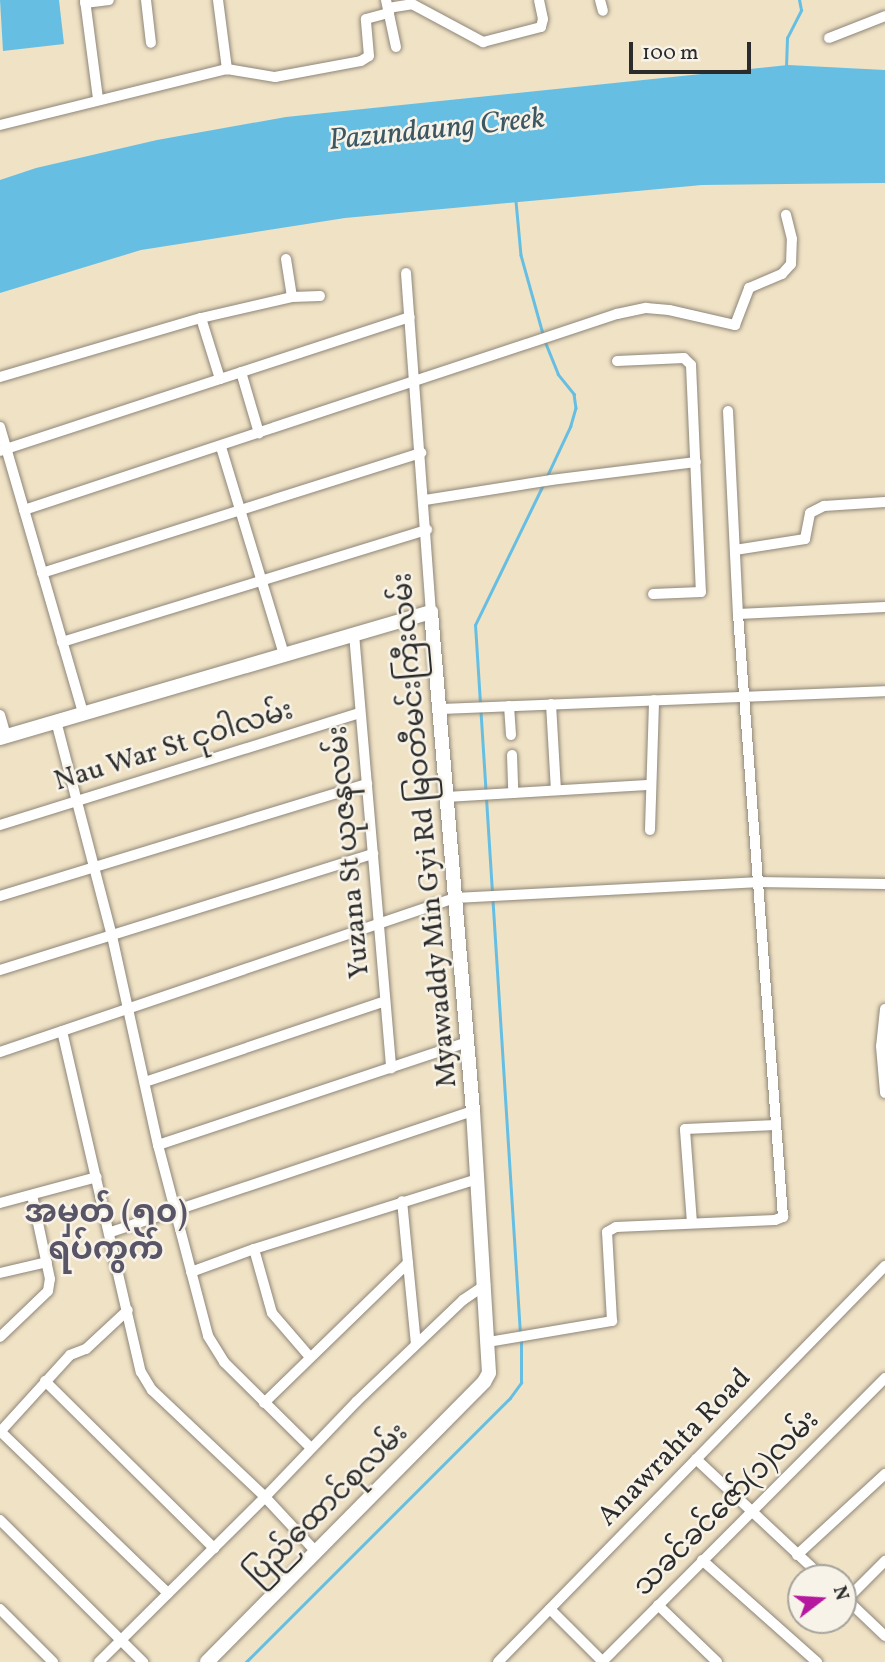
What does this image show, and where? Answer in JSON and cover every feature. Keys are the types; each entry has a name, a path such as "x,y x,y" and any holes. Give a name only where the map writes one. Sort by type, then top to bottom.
{"main road":[{"path":"3,737 431,612"},
{"name":"Myawaddy Min Gyi Rd မြဝတီမင်းကြီးလမ်း","path":"431,612 478,1180 489,1373 484,1382"},
{"name":"ပြည်ထောင်စုလမ်း","path":"207,1662 484,1382"}],"street":[{"path":"98,99 85,1 110,0"},
{"path":"146,0 151,43"},
{"path":"218,0 227,69"},
{"path":"0,125 227,69 275,77 365,61 369,53 366,19 388,7 412,4 483,42 541,27 543,19 539,0"},
{"path":"600,0 603,11"},
{"path":"388,7 396,47"},
{"path":"829,38 885,16"},
{"path":"24,510 222,447 414,380 617,314 646,308 669,310 735,325 749,288 782,274 791,264 792,239 786,215"},
{"path":"286,259 292,297"},
{"name":"Myawaddy Min Gyi Rd မြဝတီမင်းကြီးလမ်း","path":"406,272 425,500 431,612"},
{"path":"0,377 201,318 292,297 320,296"},
{"path":"3,451 410,317"},
{"path":"201,318 220,379"},
{"path":"617,361 689,360 701,592 653,594"},
{"path":"241,372 260,433"},
{"path":"488,1342 612,1321 607,1232 616,1227 783,1217 742,696 728,411"},
{"path":"0,427 3,451 24,510 83,713"},
{"path":"222,447 284,654"},
{"path":"42,573 421,453"},
{"path":"425,500 551,480 696,462"},
{"path":"735,550 805,539 810,513 824,506 885,502"},
{"path":"62,642 427,530"},
{"path":"738,614 885,607"},
{"name":"Yuzana St ယုဇနလမ်း","path":"348,635 360,713 391,1068"},
{"path":"440,709 885,691"},
{"path":"650,831 654,700"},
{"path":"551,704 556,790"},
{"path":"509,706 511,735"},
{"name":"Nau War St ငုဝါလမ်း","path":"0,825 360,713"},
{"path":"0,715 3,737"},
{"path":"56,721 95,866 158,1145 208,1336 224,1362 311,1448"},
{"path":"512,755 513,793"},
{"path":"0,897 367,784"},
{"path":"447,797 651,785"},
{"path":"0,970 373,854"},
{"path":"0,1052 456,898 756,882 885,884"},
{"path":"145,1082 385,1001"},
{"path":"885,1009 885,1093"},
{"path":"62,1031 111,1232 141,1372 152,1390 265,1497 317,1553"},
{"path":"158,1145 468,1042"},
{"path":"111,1232 473,1111"},
{"path":"692,1223 685,1129 776,1125"},
{"path":"0,1203 97,1177"},
{"path":"191,1272 402,1201 478,1180"},
{"path":"0,1337 48,1291 50,1279 32,1195"},
{"path":"402,1201 416,1344"},
{"path":"254,1249 272,1313 310,1357"},
{"path":"0,1273 47,1262"},
{"path":"264,1403 408,1263"},
{"name":"Anawrahta Road","path":"498,1662 884,1272"},
{"path":"99,1662 416,1344 463,1300 485,1285"},
{"path":"128,1310 86,1349 70,1355 0,1432 168,1593"},
{"name":"သခင်ခင်ဇော်(၁)လမ်း","path":"602,1662 885,1378"},
{"path":"45,1381 214,1548"},
{"path":"695,1460 807,1564"},
{"path":"797,1555 885,1474"},
{"path":"0,1520 143,1662"},
{"path":"702,1560 817,1662"},
{"path":"857,1586 885,1561"},
{"path":"659,1605 717,1662"},
{"path":"0,1609 53,1662"},
{"path":"550,1609 602,1662"},
{"path":"857,1609 885,1636"}],"water":[{"path":"0,0 59,0 64,44 3,51"},
{"name":"Pazundaung Creek","path":"788,65 885,70 885,183 702,185 345,218 141,250 0,293 0,180 36,168 157,140 286,117"}],"waterway":[{"path":"786,67 787,38 801,10 799,0"},
{"path":"516,201 521,255 543,334"},
{"path":"545,341 558,374 574,394 576,408 571,426 547,477"},
{"path":"520,1334 475,625 544,483"},
{"path":"246,1662 510,1398 521,1383 521,1341"}],"district":[{"name":"အမှတ် (၅၀) ရပ်ကွက်","path":"106,1234"}]}
